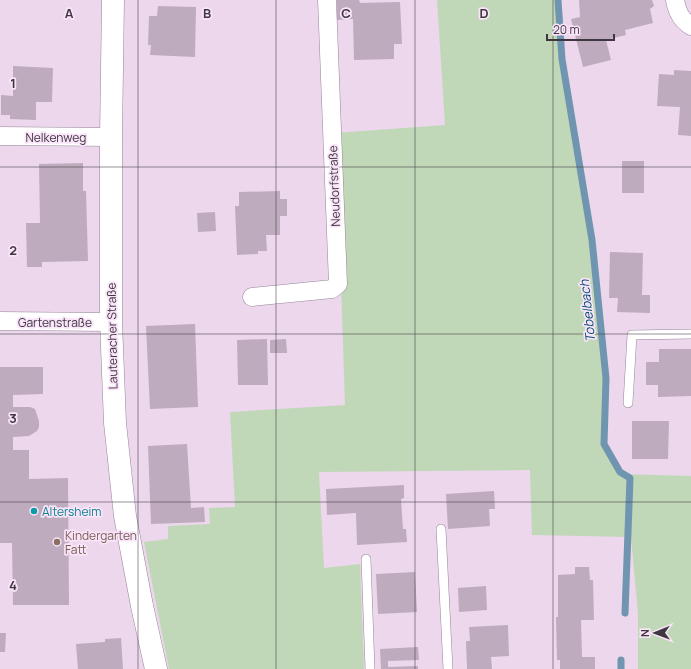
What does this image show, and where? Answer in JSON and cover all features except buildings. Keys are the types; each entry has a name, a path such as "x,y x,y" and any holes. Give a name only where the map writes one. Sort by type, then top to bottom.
{"street":[{"name":"Lauteracher Straße","path":"113,0 111,137 115,423 125,516 142,606 156,669"},
{"name":"Neudorfstraße","path":"252,297 332,289 338,284 327,0"},
{"path":"675,0 681,18 691,26"},
{"name":"Nelkenweg","path":"0,136 111,137"},
{"name":"Gartenstraße","path":"0,322 113,312"}],"lane":[{"path":"628,403 632,335 691,334"},
{"path":"441,529 448,669"},
{"path":"366,559 370,669"}],"green space":[{"path":"437,0 557,0 561,58 591,241 605,379 603,444 620,474 691,476 691,669 638,669 638,614 631,537 532,535 530,470 319,472 324,568 360,564 364,669 169,669 144,542 168,539 168,526 210,524 209,508 235,507 230,412 345,405 336,133 445,125"}],"waterway":[{"name":"Tobelbach","path":"558,0 562,59 592,240 606,378 604,444 620,472 630,478 625,613"},
{"path":"621,660 621,669"}],"place":[{"name":"Altersheim","path":"34,511"},
{"name":"Kindergarten Fatt","path":"57,542"}]}
